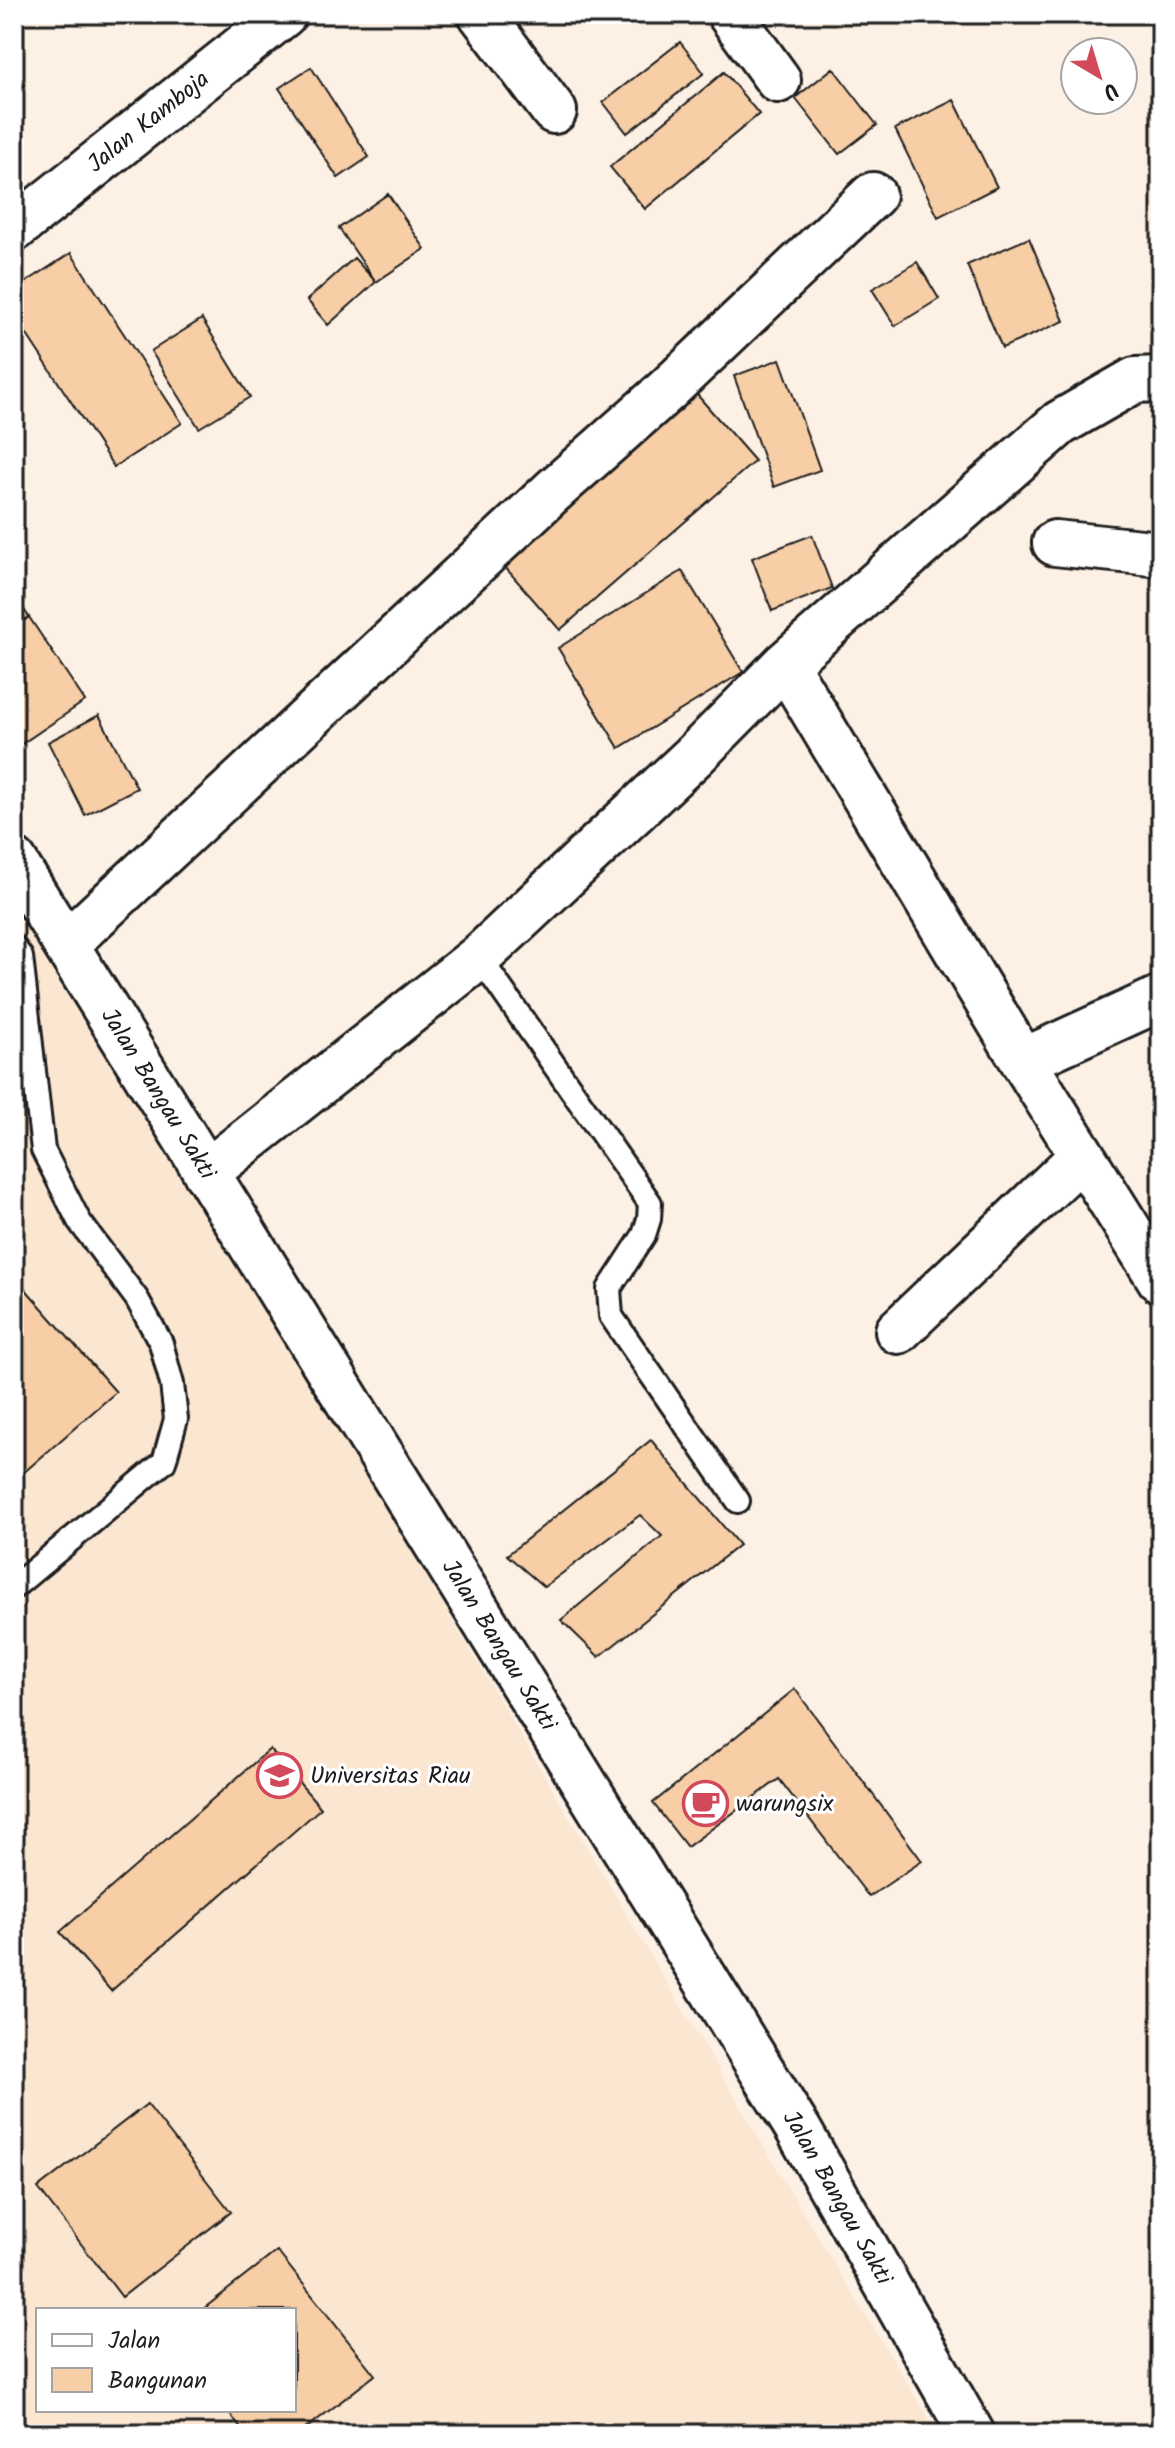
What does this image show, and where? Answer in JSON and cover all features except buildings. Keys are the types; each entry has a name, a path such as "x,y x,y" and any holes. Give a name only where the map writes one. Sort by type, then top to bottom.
{"street":[{"name":"Jalan Kamboja","path":"14,229 284,14"},
{"path":"481,14 554,111"},
{"path":"730,14 778,80"},
{"path":"66,944 553,491 666,391 873,195"},
{"path":"206,1173 479,957 694,756 785,664 1060,423 1135,380 1161,379"},
{"path":"1055,543 1161,554"},
{"path":"785,664 1023,1061 1161,1281"},
{"name":"Jalan Bangau Sakti","path":"14,861 798,2129 972,2434"},
{"path":"1023,1061 1161,998"},
{"path":"898,1331 1082,1156"}],"lane":[{"path":"14,947 21,957 43,1150 79,1221 137,1299 161,1343 172,1384 176,1419 164,1462 14,1587"},
{"path":"479,957 650,1203 644,1235 609,1289 611,1316 738,1501"}],"shaded area":[{"name":"Universitas Riau","path":"14,904 294,1353 795,2199 938,2434 14,2434"}],"place":[{"name":"Universitas Riau","path":"279,1776"},
{"name":"warungsix","path":"705,1804"}]}
